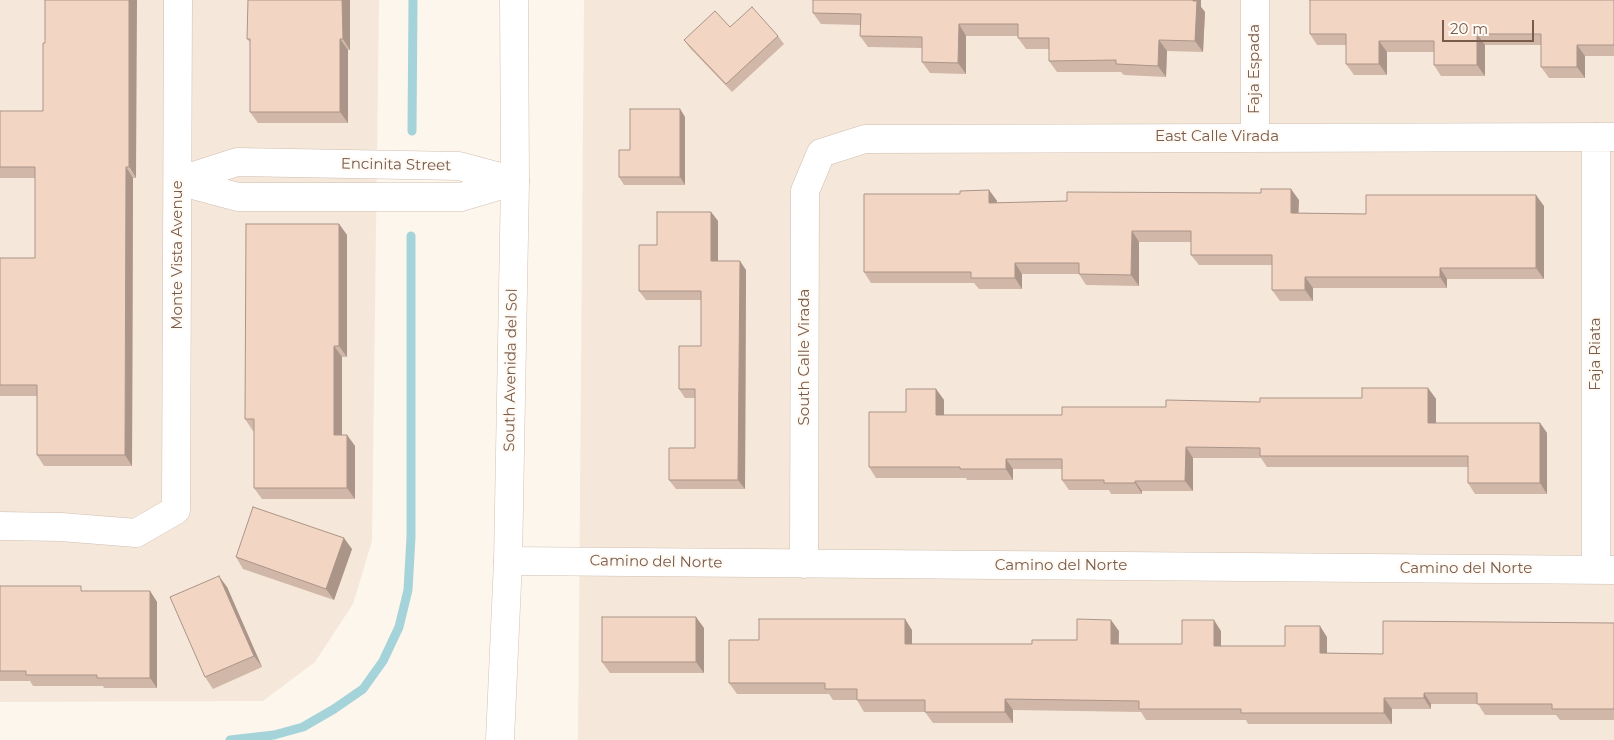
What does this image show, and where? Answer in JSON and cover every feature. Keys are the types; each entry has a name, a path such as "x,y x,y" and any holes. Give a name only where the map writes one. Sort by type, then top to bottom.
{"street":[{"name":"Monte Vista Avenue","path":"0,526 136,533 176,510 178,0"},
{"name":"South Avenida del Sol","path":"500,740 508,561 515,181 514,0"},
{"name":"Faja Espada","path":"1255,0 1255,137"},
{"name":"East Calle Virada","path":"822,153 865,138 1605,137"},
{"name":"Faja Riata","path":"1605,137 1605,570"},
{"name":"South Calle Virada","path":"804,564 805,191 822,153"},
{"name":"Encinita Street","path":"178,181 238,197 461,197 515,181"},
{"name":"Camino del Norte","path":"508,561 1605,570"}],"shaded area":[{"path":"0,0 379,0 372,541 353,604 315,662 263,701 0,702"},
{"path":"584,0 1614,0 1614,740 578,740"}],"building":[{"path":"45,0 129,0 129,167 126,167 125,455 37,455 37,385 0,385 0,258 35,258 35,167 0,167 0,111 43,111"},
{"path":"248,0 342,0 343,39 340,39 340,112 250,112 250,39 247,39"},
{"path":"813,0 1193,0 1197,1 1195,41 1159,40 1158,66 1116,64 1116,60 1049,61 1049,38 1018,38 1018,24 959,24 958,63 922,62 922,37 860,36 861,14 813,13"},
{"path":"1310,0 1614,0 1614,45 1577,45 1577,67 1541,67 1541,34 1477,34 1477,65 1434,65 1434,41 1379,41 1379,64 1346,64 1346,34 1310,34"},
{"path":"752,7 778,36 726,84 684,40 715,11 730,27"},
{"path":"630,109 680,109 680,177 619,177 619,150 630,150"},
{"path":"1261,189 1291,189 1291,213 1366,214 1366,195 1536,195 1536,268 1440,268 1440,277 1305,277 1305,290 1272,290 1272,255 1191,255 1191,231 1132,231 1131,275 1079,274 1079,263 1015,263 1015,278 971,278 971,272 864,272 864,194 960,194 960,191 989,190 989,203 1067,201 1067,192 1261,193"},
{"path":"657,212 711,212 711,261 740,261 738,480 669,480 669,448 695,448 695,389 679,389 679,346 701,346 701,291 639,291 639,245 657,245"},
{"path":"246,224 339,224 339,346 334,346 334,435 347,435 347,488 254,488 254,419 245,419"},
{"path":"1362,388 1428,388 1428,423 1540,423 1540,483 1468,483 1468,456 1260,456 1260,448 1186,447 1185,481 1104,483 1104,480 1062,480 1062,459 1006,459 1006,469 869,467 869,412 906,412 906,389 936,389 936,415 1062,415 1062,407 1166,407 1166,400 1260,402 1260,398 1362,398"},
{"path":"253,507 344,538 326,589 236,557"},
{"path":"219,576 254,656 205,677 170,597"},
{"path":"0,586 81,586 81,591 150,591 150,678 97,678 97,675 26,675 26,671 0,671"},
{"path":"602,617 696,617 696,662 602,662"},
{"path":"759,619 905,619 905,644 1032,644 1032,640 1077,640 1077,619 1111,620 1111,644 1182,644 1182,620 1214,620 1214,646 1285,646 1285,626 1320,626 1320,653 1383,654 1383,621 1614,623 1614,709 1552,709 1552,704 1477,704 1477,693 1424,693 1424,698 1384,698 1384,713 1241,713 1241,709 1139,709 1139,701 1005,699 1005,712 925,712 925,700 857,700 857,689 825,689 825,683 729,683 729,640 759,640"}],"waterway":[{"path":"412,131 413,0"},
{"path":"230,740 274,735 303,727 334,709 363,689 383,661 399,627 408,590 411,537 411,236"}]}
